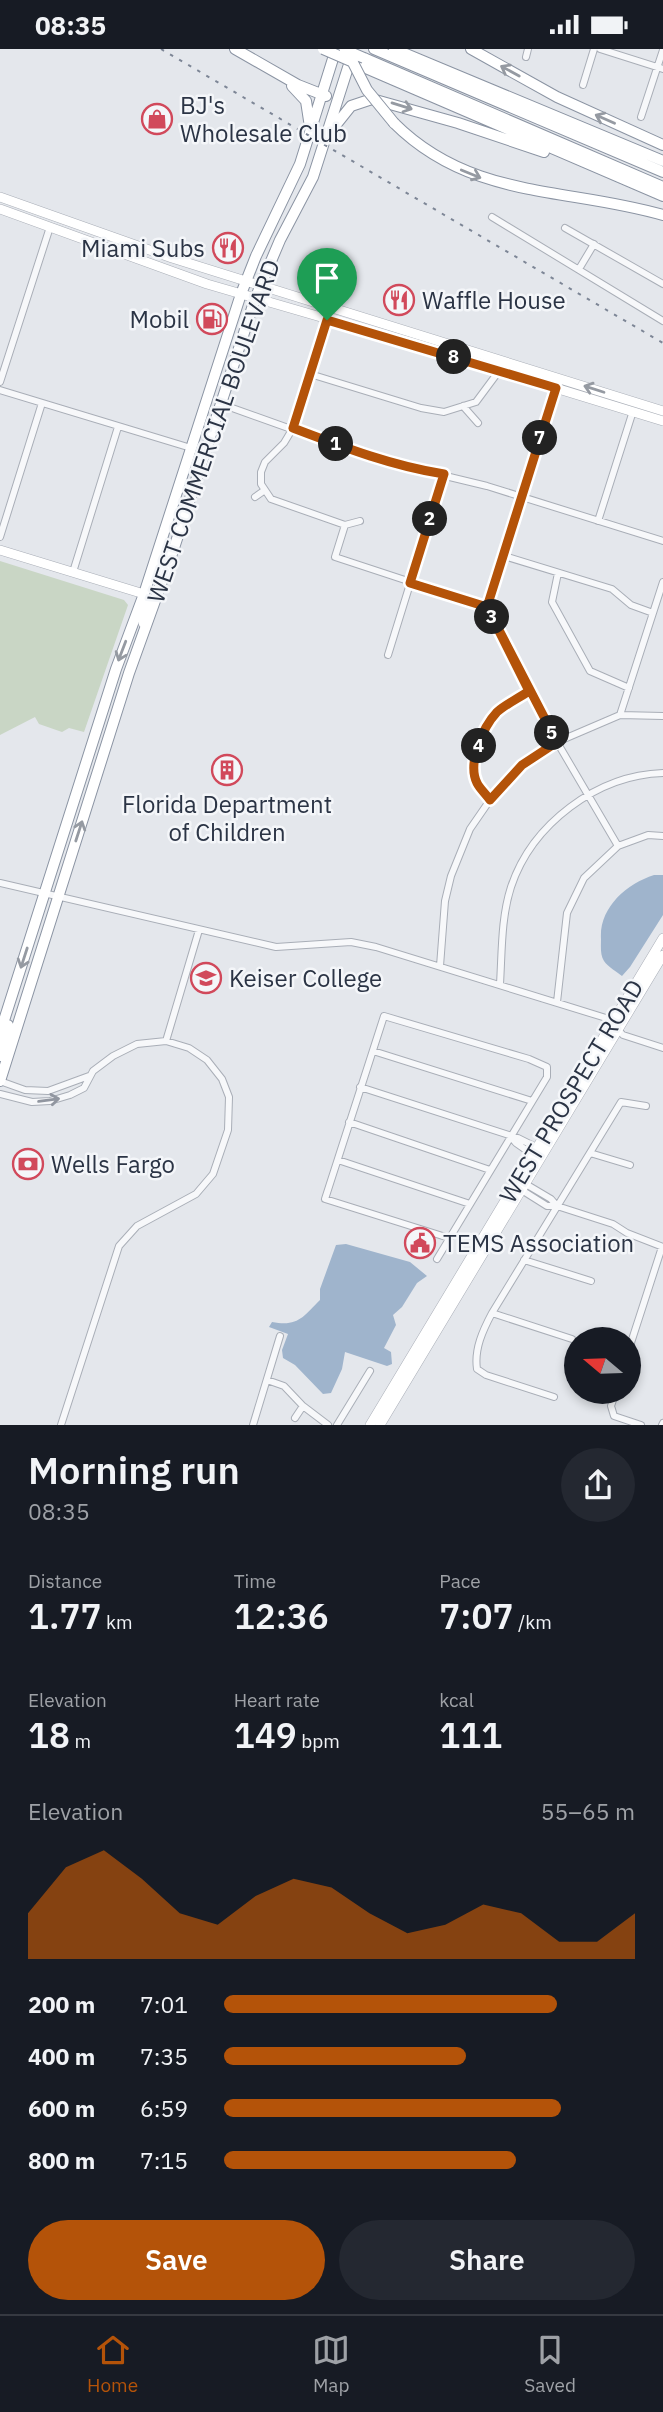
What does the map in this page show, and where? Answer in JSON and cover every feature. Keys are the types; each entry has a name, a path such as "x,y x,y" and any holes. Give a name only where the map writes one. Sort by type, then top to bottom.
{"highway":[{"path":"235,49 322,95 332,96 341,90"},
{"path":"323,49 363,62 663,187"},
{"name":"WEST COMMERCIAL BOULEVARD","path":"0,1033 116,669 144,594 241,294 291,185 311,132 336,49"},
{"path":"344,49 363,62 663,196"},
{"path":"344,49 367,90 394,123 415,142 443,161 487,180 663,215"},
{"name":"WEST COMMERCIAL BOULEVARD","path":"0,1081 135,657 255,299 280,240 310,185 354,49"},
{"path":"374,49 663,171"},
{"path":"394,49 663,161"},
{"path":"472,49 557,97 663,145"},
{"path":"282,76 306,101 311,132"},
{"path":"327,137 351,106 372,99 591,165"},
{"path":"162,582 155,576 176,496"},
{"path":"0,1056 6,1035 9,1004"}],"main road":[{"path":"0,197 172,258 506,361 635,407 663,421"},
{"path":"0,209 187,278 255,299 618,407 648,406 663,411"},
{"path":"27,218 40,216 44,212"},
{"path":"50,227 64,219"},
{"path":"499,371 506,361"},
{"path":"0,549 144,594"},
{"name":"WEST COMMERCIAL BOULEVARD","path":"135,657 146,611 144,594"},
{"name":"WEST PROSPECT ROAD","path":"615,1027 663,938"},
{"name":"WEST PROSPECT ROAD","path":"380,1425 539,1153 615,1027 663,955"},
{"name":"WEST PROSPECT ROAD","path":"370,1425 520,1185"}],"street":[{"path":"583,85 597,49 660,68"},
{"path":"641,117 660,68 663,50"},
{"path":"492,216 663,321"},
{"path":"0,382 50,227"},
{"path":"565,228 663,284"},
{"path":"579,269 594,244"},
{"path":"327,320 293,428 261,472 261,484 271,499 345,526 360,521"},
{"path":"310,374 421,408 444,412 479,398 499,371"},
{"path":"556,388 487,607 529,691 618,846"},
{"path":"0,390 191,448"},
{"path":"0,537 42,403"},
{"path":"220,404 375,459 444,474 663,541"},
{"path":"463,406 478,423"},
{"path":"598,521 635,407"},
{"path":"73,572 118,427"},
{"path":"388,655 444,474"},
{"path":"255,497 265,490"},
{"path":"345,526 335,557 487,607"},
{"path":"504,556 612,589 631,605 653,613"},
{"path":"558,573 552,602 590,671 629,688"},
{"path":"620,715 663,583"},
{"path":"490,800 476,781 474,765 480,743 487,725 499,710 529,691"},
{"path":"440,966 445,901 451,876 470,829 490,800 522,765 557,742 620,715 663,716"},
{"path":"500,984 505,911 519,867 534,842 552,822 588,795 632,776 663,773"},
{"path":"557,1002 567,913 584,878 618,846 648,835 663,836"},
{"path":"0,883 276,947 351,942 440,966 606,1018 623,1035 663,1048"},
{"path":"166,1041 199,930"},
{"path":"437,1259 547,1077 547,1067 530,1059 384,1016 325,1199 449,1238"},
{"path":"0,1094 27,1102 50,1101 84,1089 93,1071 113,1056 138,1044 166,1041 189,1048 207,1060 222,1079 229,1097 228,1130 213,1174 196,1194 137,1226 119,1246 61,1425"},
{"path":"373,1051 532,1101"},
{"path":"0,1081 25,1090 48,1091 89,1076"},
{"path":"360,1087 518,1137 539,1153"},
{"path":"554,1397 486,1375 477,1369 477,1349 492,1313 621,1102 646,1106"},
{"path":"349,1122 490,1170"},
{"path":"590,1153 630,1165"},
{"path":"338,1160 470,1204"},
{"path":"520,1185 547,1206 557,1206 613,1224 627,1233 663,1247 636,1327"},
{"path":"524,1260 591,1281"},
{"path":"492,1313 564,1336"},
{"path":"253,1425 280,1336"},
{"path":"337,1425 370,1371"},
{"path":"267,1380 284,1386 303,1406 328,1425"},
{"path":"613,1404 611,1411 614,1416 640,1425"},
{"path":"295,1418 303,1406"}],"green space":[{"path":"0,561 124,600 128,605 84,732 69,728 62,732 39,724 35,717 0,735"}],"water":[{"path":"654,875 663,875 663,915 622,976 604,961 602,956 602,928 605,917 624,891"},
{"path":"346,1244 410,1262 427,1276 417,1283 402,1307 393,1315 396,1325 384,1348 391,1352 392,1364 387,1366 345,1352 342,1369 331,1393 323,1394 295,1365 283,1358 282,1350 288,1334 269,1327 272,1322 294,1322 320,1300 320,1289 336,1245"}],"railway":[{"path":"161,49 663,343"}],"place":[{"name":"BJ's Wholesale Club","path":"157,119"},
{"name":"Miami Subs","path":"228,248"},
{"name":"Waffle House","path":"399,300"},
{"name":"Mobil","path":"212,319"},
{"name":"Florida Department of Children","path":"227,770"},
{"name":"Keiser College","path":"206,978"},
{"name":"Wells Fargo","path":"28,1164"},
{"name":"TEMS Association","path":"420,1243"}],"route":[{"path":"327,320 293,428 375,459 444,474 410,583 487,607 529,691 499,710 487,725 480,743 474,765 476,781 490,800 522,765 557,742 487,607 556,388 327,320"}]}
